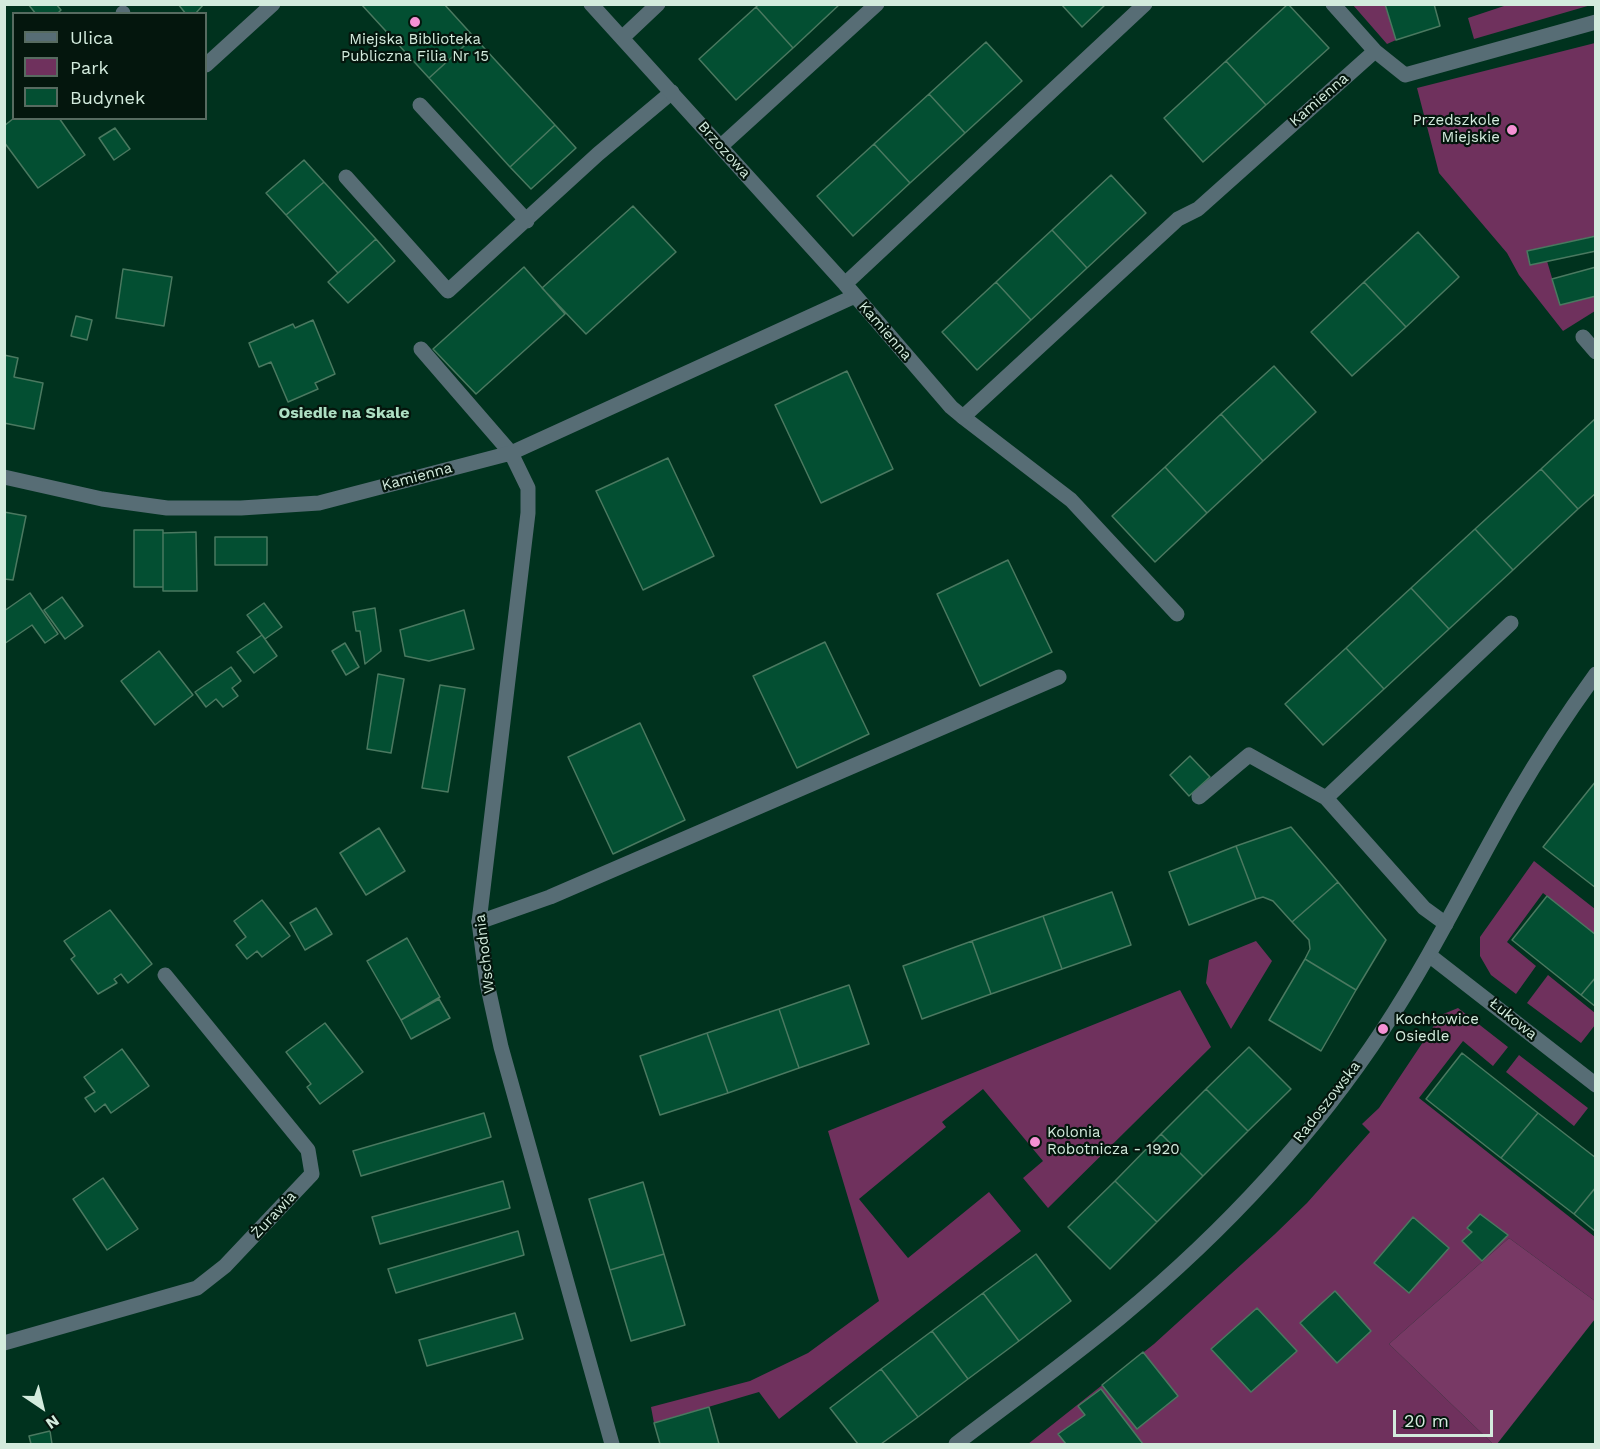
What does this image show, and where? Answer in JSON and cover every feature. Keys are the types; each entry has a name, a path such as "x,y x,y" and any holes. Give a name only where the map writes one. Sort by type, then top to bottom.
{"street":[{"path":"207,64 273,4"},
{"name":"Brzozowa","path":"591,4 850,290"},
{"path":"622,38 658,4"},
{"path":"721,146 877,4"},
{"path":"850,290 1145,4"},
{"path":"1333,4 1375,51 1405,75 1596,21"},
{"name":"Kamienna","path":"4,477 102,499 167,508 241,508 319,503 511,453 850,290 951,407 963,417 1178,219 1198,209 1375,51"},
{"path":"346,177 448,291 598,154 672,92"},
{"path":"420,105 526,221"},
{"path":"1583,337 1596,352"},
{"name":"Wschodnia","path":"422,349 511,453 528,488 528,513 479,922 487,983 501,1047 612,1444"},
{"path":"963,417 1071,500 1177,614"},
{"path":"1326,798 1511,623"},
{"name":"Radoszowska","path":"956,1444 1120,1317 1230,1217 1336,1094 1383,1029 1429,955 1515,797 1562,721 1596,674"},
{"path":"479,922 550,897 1059,677"},
{"path":"1199,797 1249,755 1326,798 1424,908 1446,924"},
{"name":"Łukowa","path":"1429,955 1596,1085"},
{"name":"Żurawia","path":"4,1343 197,1288 225,1266 312,1174 308,1150 165,975"}],"green space":[{"path":"1353,5 1385,5 1396,40 1387,44"},
{"path":"1507,5 1591,5 1474,39 1468,18"},
{"name":"Przedszkole Miejskie","path":"1595,43 1595,236 1527,251 1530,265 1547,261 1560,305 1595,296 1595,311 1563,331 1519,275 1507,253 1439,173 1417,88"},
{"path":"1534,861 1595,909 1595,935 1543,893 1507,942 1536,966 1516,994 1491,975 1480,956 1480,937"},
{"path":"1256,941 1272,961 1231,1029 1206,983 1209,960"},
{"path":"1548,975 1595,1013 1595,1025 1581,1043 1527,1003"},
{"path":"1180,990 1211,1047 1048,1208 1023,1178 1043,1161 983,1089 942,1122 946,1127 859,1199 908,1258 989,1192 1021,1231 779,1419 759,1392 654,1423 651,1407 750,1381 808,1353 879,1301 828,1131"},
{"path":"1458,1008 1508,1047 1493,1066 1463,1041 1419,1098 1595,1237 1595,1301 1509,1238 1389,1344 1493,1444 1028,1444 1154,1344 1307,1203 1370,1132 1362,1124 1379,1108 1441,1015"},
{"path":"1519,1055 1588,1108 1574,1126 1506,1072"}],"shaded area":[{"path":"1509,1238 1595,1301 1595,1319 1497,1444 1493,1444 1389,1344"}],"building":[{"path":"28,4 56,4 61,10 59,12 34,12"},
{"path":"178,4 204,4 197,12 184,12"},
{"path":"361,4 444,4 474,37 429,78"},
{"path":"759,4 840,4 793,48 756,7"},
{"path":"1061,4 1106,4 1082,27"},
{"path":"1288,4 1329,48 1266,105 1226,61"},
{"path":"1385,4 1434,4 1440,26 1396,40"},
{"path":"756,7 793,48 736,100 699,59"},
{"path":"474,37 555,125 510,167 429,78"},
{"path":"986,42 1022,81 965,133 929,94"},
{"path":"1226,61 1266,105 1203,162 1164,118"},
{"path":"929,94 965,133 910,183 874,144"},
{"path":"12,120 60,120 85,155 38,188 4,142 4,126"},
{"path":"555,125 576,148 531,189 510,167"},
{"path":"115,128 130,149 114,160 99,138"},
{"path":"874,144 910,183 853,236 817,196"},
{"path":"304,160 324,182 286,215 266,193"},
{"path":"1111,175 1146,213 1087,268 1052,230"},
{"path":"324,182 376,239 338,273 286,215"},
{"path":"633,206 676,252 586,334 542,288"},
{"path":"1052,230 1087,268 1031,320 996,282"},
{"path":"1418,232 1459,277 1406,327 1364,282"},
{"path":"1596,236 1596,251 1530,265 1527,251"},
{"path":"376,239 395,261 348,303 328,282"},
{"path":"524,267 565,314 476,394 433,349"},
{"path":"1596,267 1596,296 1560,305 1552,279"},
{"path":"123,269 172,277 164,326 116,318"},
{"path":"996,282 1031,320 977,370 942,332"},
{"path":"1364,282 1406,327 1352,376 1311,332"},
{"path":"76,316 92,320 87,340 71,336"},
{"path":"313,320 335,374 315,383 318,389 288,402 271,362 259,367 249,343 293,324 295,328"},
{"path":"4,355 18,358 14,377 43,383 34,429 4,423"},
{"path":"1274,366 1316,412 1263,461 1221,414"},
{"path":"847,371 893,469 821,503 775,405"},
{"path":"1221,414 1263,461 1207,513 1165,467"},
{"path":"1596,418 1596,493 1578,509 1541,469"},
{"path":"668,458 714,556 643,590 596,491"},
{"path":"1165,467 1207,513 1155,562 1112,516"},
{"path":"1541,469 1578,509 1513,570 1475,529"},
{"path":"4,512 26,516 13,580 4,579"},
{"path":"1475,529 1513,570 1449,629 1411,588"},
{"path":"134,530 163,530 163,587 134,587"},
{"path":"196,532 197,591 163,591 163,533"},
{"path":"215,537 267,537 267,565 215,565"},
{"path":"1008,560 1052,652 980,686 937,594"},
{"path":"1411,588 1449,629 1384,689 1346,648"},
{"path":"30,593 58,634 45,643 32,625 4,644 4,611"},
{"path":"62,597 83,626 65,639 44,610"},
{"path":"264,603 282,627 265,639 247,615"},
{"path":"375,608 381,651 365,664 360,631 356,631 353,612"},
{"path":"464,610 474,649 429,661 405,656 400,630"},
{"path":"262,635 277,656 254,673 237,652"},
{"path":"825,642 869,734 797,768 753,676"},
{"path":"345,643 359,667 346,675 332,651"},
{"path":"1346,648 1384,689 1323,745 1285,704"},
{"path":"159,651 193,695 155,725 121,681"},
{"path":"231,667 241,681 232,688 238,696 223,707 216,699 206,707 195,692"},
{"path":"378,674 404,679 391,753 367,749"},
{"path":"440,685 465,689 448,792 422,788"},
{"path":"640,723 685,820 613,854 568,757"},
{"path":"1190,756 1210,777 1189,796 1170,775"},
{"path":"1596,781 1596,888 1543,847"},
{"path":"1291,827 1338,882 1292,922 1273,901 1263,897 1256,899 1236,846"},
{"path":"379,828 405,871 366,895 340,853"},
{"path":"1236,846 1256,899 1189,925 1169,872"},
{"path":"1338,882 1386,940 1356,990 1305,959 1310,949 1309,940 1292,922"},
{"path":"1112,892 1131,945 1062,969 1043,916"},
{"path":"1547,896 1596,935 1596,977 1581,995 1512,940"},
{"path":"262,900 290,936 262,957 257,951 247,959 236,945 246,937 234,921"},
{"path":"316,908 332,934 305,950 290,923"},
{"path":"110,910 152,964 128,983 121,974 114,979 117,983 98,994 71,959 75,956 64,941"},
{"path":"1043,916 1062,969 991,994 972,941"},
{"path":"407,938 440,997 401,1020 367,961"},
{"path":"972,941 991,994 922,1019 903,966"},
{"path":"1305,959 1356,990 1321,1051 1269,1020"},
{"path":"1596,977 1596,1007 1581,995"},
{"path":"849,985 869,1044 799,1068 779,1009"},
{"path":"439,999 450,1018 411,1039 401,1020"},
{"path":"779,1009 799,1068 728,1093 707,1033"},
{"path":"325,1023 363,1072 320,1104 307,1087 311,1084 286,1052"},
{"path":"707,1033 728,1093 660,1115 640,1056"},
{"path":"1249,1047 1291,1089 1248,1131 1206,1089"},
{"path":"122,1049 149,1086 111,1113 105,1104 95,1112 85,1098 95,1092 84,1077"},
{"path":"1462,1053 1538,1113 1501,1158 1426,1099"},
{"path":"1206,1089 1248,1131 1203,1176 1161,1134"},
{"path":"484,1113 491,1137 361,1176 353,1151"},
{"path":"1538,1113 1596,1158 1596,1187 1574,1214 1501,1158"},
{"path":"1161,1134 1203,1176 1157,1222 1115,1181"},
{"path":"103,1178 138,1229 107,1250 73,1199"},
{"path":"503,1181 510,1208 380,1244 372,1217"},
{"path":"1115,1181 1157,1222 1110,1269 1068,1227"},
{"path":"643,1182 664,1254 610,1270 589,1199"},
{"path":"1596,1187 1596,1232 1574,1214"},
{"path":"1480,1214 1508,1235 1482,1261 1462,1241 1472,1232 1467,1228"},
{"path":"1413,1217 1449,1248 1409,1293 1374,1263"},
{"path":"518,1231 524,1255 396,1293 388,1269"},
{"path":"664,1254 685,1325 631,1341 610,1270"},
{"path":"1036,1254 1071,1301 1019,1341 983,1293"},
{"path":"1335,1291 1371,1331 1337,1363 1300,1323"},
{"path":"983,1293 1019,1341 968,1379 932,1331"},
{"path":"1257,1308 1297,1351 1251,1392 1211,1349"},
{"path":"515,1313 523,1339 427,1366 419,1340"},
{"path":"932,1331 968,1379 918,1417 881,1369"},
{"path":"1143,1352 1178,1396 1137,1429 1102,1385"},
{"path":"881,1369 918,1417 881,1444 858,1444 830,1408"},
{"path":"1101,1389 1143,1444 1066,1444 1058,1434 1085,1415 1078,1406"},
{"path":"709,1407 719,1444 660,1444 654,1423"},
{"path":"50,1431 52,1444 31,1444 29,1436"}],"place":[{"name":"Miejska Biblioteka Publiczna Filia Nr 15","path":"415,22"},
{"name":"Przedszkole Miejskie","path":"1512,130"},
{"name":"Kochłowice Osiedle","path":"1383,1029"},
{"name":"Kolonia Robotnicza - 1920","path":"1035,1142"}],"district":[{"name":"Osiedle na Skale","path":"344,413"}]}
